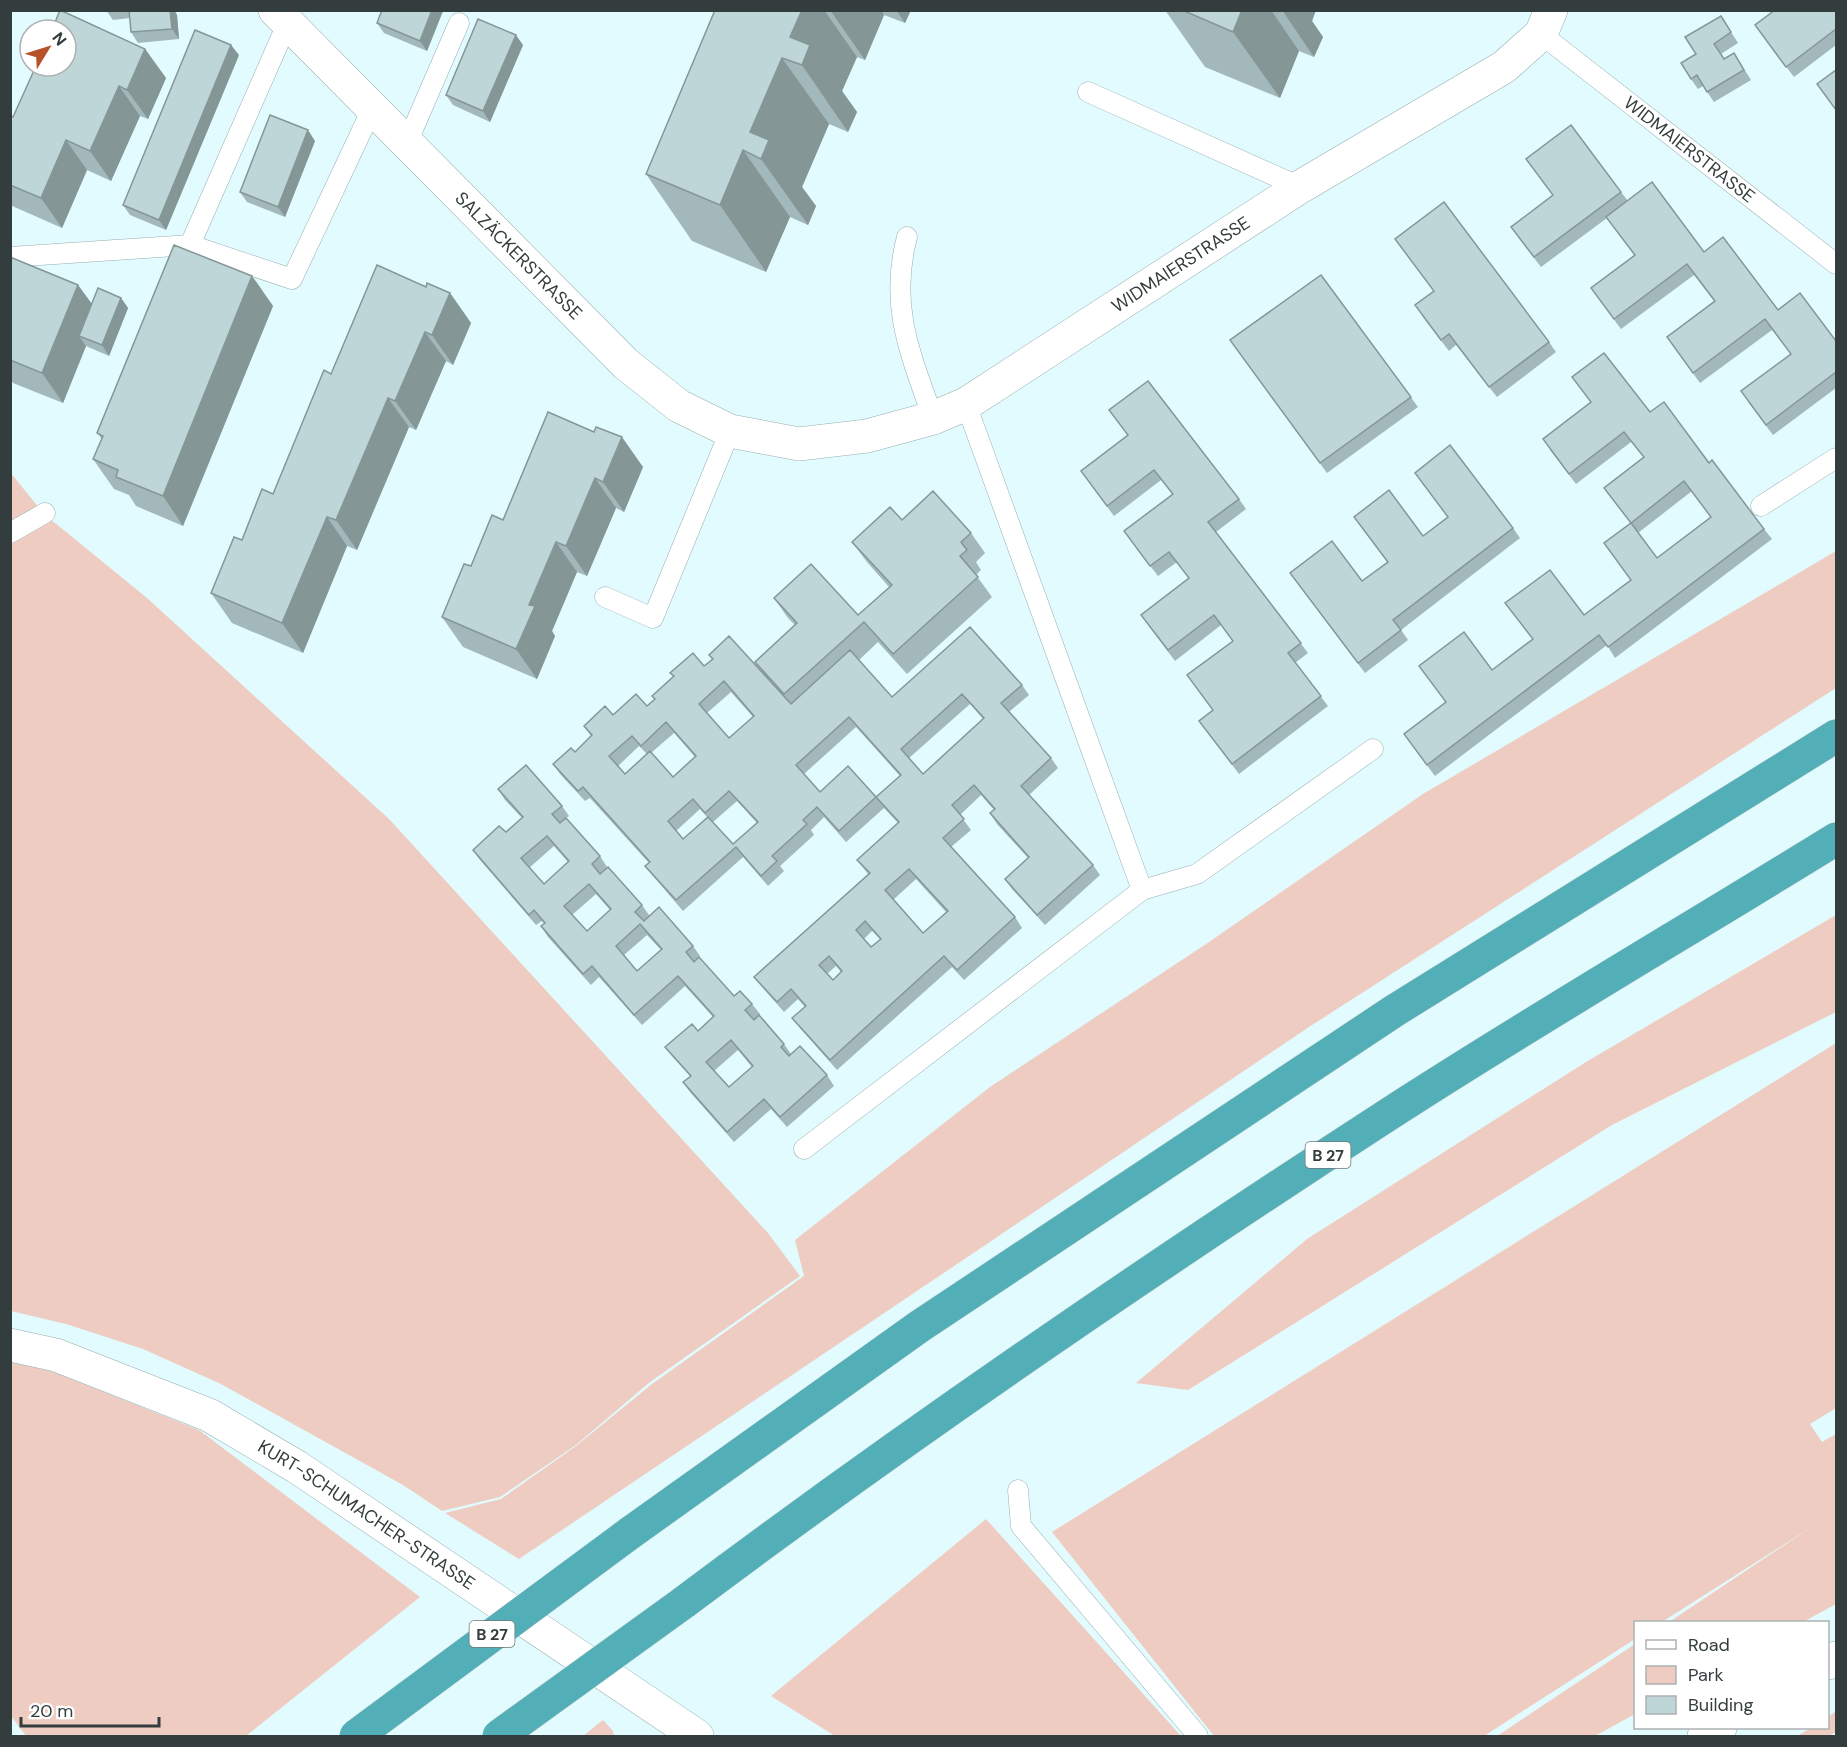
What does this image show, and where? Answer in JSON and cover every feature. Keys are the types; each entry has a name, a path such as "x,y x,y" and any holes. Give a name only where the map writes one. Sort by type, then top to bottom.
{"highway":[{"name":"B 27","path":"356,1737 630,1533 920,1326 1384,1017 1836,736"},
{"name":"B 27","path":"499,1737 833,1491 931,1422 1368,1128 1836,839"}],"street":[{"name":"SALZÄCKERSTRASSE","path":"281,17 626,364 679,405 730,431 799,444"},
{"name":"WIDMAIERSTRASSE","path":"799,444 867,436 933,418 966,404 1300,187 1504,67 1546,22"},
{"name":"KURT-SCHUMACHER-STRASSE","path":"10,1345 56,1355 209,1415 297,1467 677,1731"},
{"path":"1704,1737 1718,1729"}],"lane":[{"path":"190,245 281,17"},
{"name":"WIDMAIERSTRASSE","path":"1546,22 1836,264"},
{"path":"408,143 459,23"},
{"path":"1088,92 1300,187"},
{"path":"10,257 190,245 292,279 372,108"},
{"path":"907,237 899,300 909,351 933,418"},
{"path":"966,404 1142,890"},
{"path":"605,597 653,618 730,431"},
{"path":"1761,506 1836,458"},
{"path":"10,533 45,513"},
{"path":"804,1149 1142,890 1197,874 1373,749"},
{"path":"1018,1490 1021,1526 1198,1737"}],"green space":[{"path":"10,472 44,514 147,598 389,819 768,1233 800,1276 650,1382 576,1445 500,1497 442,1511 403,1485 221,1384 143,1349 66,1324 11,1311"},
{"path":"1836,551 1836,688 1309,1027 519,1559 445,1513 501,1499 576,1446 652,1384 804,1276 795,1240 990,1087 1206,944 1423,794"},
{"path":"1836,915 1836,1012 1612,1125 1188,1390 1136,1383 1307,1239 1586,1062"},
{"path":"1836,1043 1836,1408 1810,1424 1822,1442 1836,1434 1836,1604 1805,1621 1670,1621 1813,1526 1664,1621 1634,1621 1634,1640 1484,1736 1214,1736 1052,1532"},
{"path":"11,1361 54,1372 199,1430 420,1597 246,1736 26,1736 11,1716"},
{"path":"986,1519 1181,1736 835,1736 771,1696"},
{"path":"1634,1645 1634,1715 1595,1736 1497,1736"},
{"path":"1836,1711 1836,1732 1829,1736 1797,1736 1809,1729 1829,1729 1829,1716"},
{"path":"603,1720 613,1731 614,1736 583,1736"}],"building":[{"path":"60,10 77,18 57,18"},
{"path":"129,10 170,10 172,29 131,32"},
{"path":"382,10 432,10 420,41 377,23"},
{"path":"715,10 802,10 790,37 810,45 802,65 782,58 750,132 769,140 761,159 743,150 720,205 646,174"},
{"path":"1182,10 1242,10 1233,32"},
{"path":"1775,10 1836,10 1836,29 1786,67 1755,25"},
{"path":"1721,16 1731,32 1714,44 1724,59 1734,53 1744,70 1707,92 1697,75 1691,79 1681,63 1696,54 1685,37"},
{"path":"78,18 145,49 127,90 119,86 90,151 66,140 41,198 10,185 10,115 13,117 31,78 78,78"},
{"path":"478,19 516,35 483,111 446,95"},
{"path":"195,30 231,45 159,220 123,205"},
{"path":"1836,70 1836,110 1817,84"},
{"path":"270,115 308,130 278,207 240,192"},
{"path":"1571,125 1621,192 1534,257 1511,227 1553,195 1526,159"},
{"path":"1652,182 1704,252 1723,237 1778,310 1800,293 1836,341 1836,372 1766,425 1741,391 1791,354 1765,319 1693,373 1667,337 1715,301 1687,264 1614,319 1591,288 1635,255 1606,217"},
{"path":"1444,202 1549,342 1489,387 1449,334 1441,340 1415,305 1434,291 1395,239"},
{"path":"174,245 252,276 163,496 116,477 118,470 93,459 103,436 97,433"},
{"path":"10,257 78,285 42,373 10,360"},
{"path":"377,265 426,287 427,283 450,293 432,335 425,332 395,401 388,398 336,520 327,517 282,623 211,593 234,537 242,540 262,489 273,494 324,370 331,374"},
{"path":"1321,275 1411,397 1320,463 1230,340"},
{"path":"98,288 121,298 102,345 79,336"},
{"path":"1604,353 1650,412 1664,402 1709,463 1712,460 1764,529 1608,647 1599,635 1427,765 1404,734 1446,702 1419,666 1464,632 1492,670 1533,639 1505,603 1550,570 1584,615 1631,580 1604,543 1631,523 1604,488 1644,457 1624,432 1569,474 1543,439 1591,402 1572,377","holes":["1684,481 1711,517 1657,558 1631,523"]},
{"path":"1148,381 1239,499 1208,522 1301,643 1288,653 1321,696 1232,764 1199,721 1213,710 1187,675 1233,641 1214,615 1168,650 1141,615 1189,578 1169,552 1150,566 1124,531 1173,494 1154,470 1107,506 1081,471 1128,435 1109,410"},
{"path":"548,412 594,432 596,427 622,437 603,482 595,478 566,546 556,542 529,605 535,606 516,649 442,617 464,564 471,566 492,515 503,520"},
{"path":"1450,445 1513,528 1393,620 1401,630 1358,663 1290,573 1332,541 1362,581 1388,562 1354,517 1389,490 1423,536 1448,517 1415,473"},
{"path":"933,491 971,533 961,542 967,550 960,556 978,577 893,654 864,622 784,694 755,662 797,623 774,598 811,564 858,615 892,585 852,542 890,507 902,520"},
{"path":"970,627 1022,685 1001,703 1051,758 1021,786 1093,865 1037,915 1005,879 1029,857 990,813 995,809 974,785 952,805 964,819 943,838 1015,917 957,970 944,956 830,1060 792,1018 806,1006 791,989 777,1002 754,977 870,873 857,860 899,822 876,797 839,831 817,807 803,820 807,824 772,856 777,861 761,876 736,847 676,900 645,866 650,862 583,787 578,791 553,764 571,748 575,752 592,735 584,726 605,706 613,715 636,694 647,706 655,699 652,696 674,676 670,673 693,653 704,666 713,659 709,655 729,636 791,704 850,650 892,697","holes":["724,681 754,716 729,738 699,704","962,694 984,718 923,774 901,749","849,717 901,775 876,797 848,766 820,792 796,765","666,722 696,756 673,777 650,751 625,774 609,756 632,736 641,746","729,791 758,822 733,844 708,817 683,839 668,821 693,799 705,813","909,869 948,911 923,933 885,890","865,921 881,939 871,947 856,930","829,956 842,971 833,980 819,965"]},
{"path":"526,765 562,806 552,814 560,823 566,818 600,856 592,864 600,874 608,867 642,905 635,912 644,921 659,907 693,946 686,952 694,962 699,957 734,996 740,991 752,1004 745,1010 754,1020 759,1015 784,1044 781,1047 789,1056 800,1046 827,1075 780,1117 764,1099 727,1132 683,1082 691,1076 665,1047 692,1024 698,1031 714,1016 678,976 634,1015 592,966 583,974 541,926 545,923 534,910 529,915 473,850 499,826 506,832 523,817 498,789","holes":["547,836 569,861 544,884 521,858","589,884 611,909 587,931 564,906","640,924 662,949 637,971 616,946","731,1040 753,1066 729,1087 706,1062"]}]}
